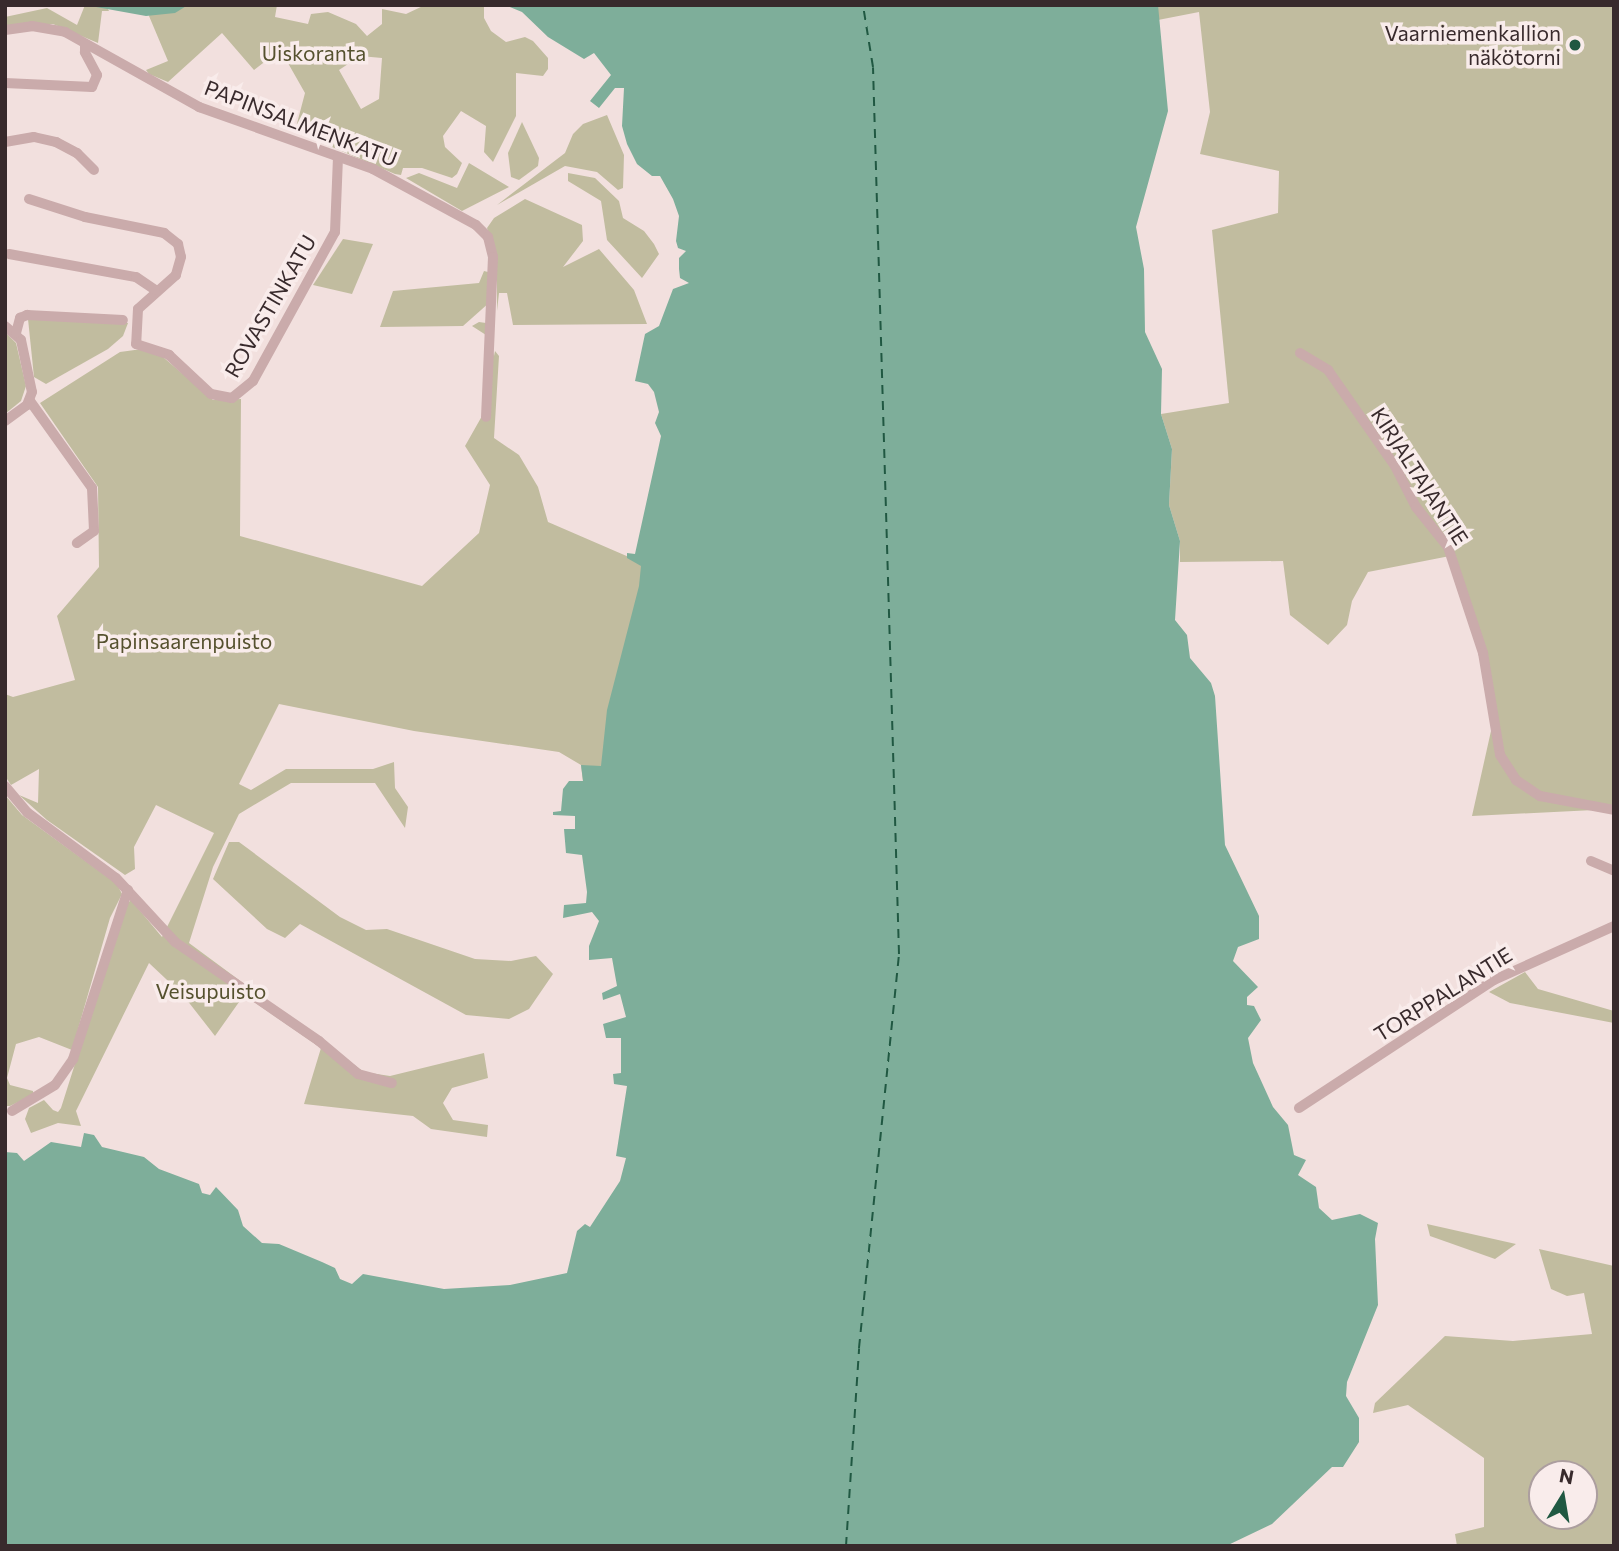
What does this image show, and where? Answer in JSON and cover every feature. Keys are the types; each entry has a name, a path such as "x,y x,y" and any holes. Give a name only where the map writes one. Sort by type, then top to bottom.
{"street":[{"name":"PAPINSALMENKATU","path":"5,30 47,27 85,44 206,110 242,125 296,138 421,193 488,237 494,257 486,417"},
{"path":"5,83 92,87 97,75 85,52 85,44"},
{"path":"5,142 34,137 56,142 77,153 94,170"},
{"name":"ROVASTINKATU","path":"155,290 138,309 136,344 169,355 211,394 232,398 246,390 335,232 338,157"},
{"path":"9,254 136,276 155,290 173,278 180,265 180,252 164,233 85,217 29,199"},
{"path":"78,543 94,531 92,488 31,397 16,333 20,318 27,315 123,320"},
{"path":"5,326 16,333"},
{"name":"KIRJALTAJANTIE","path":"1300,353 1328,370 1395,466 1416,507 1448,547 1483,653 1500,755 1516,780 1540,796 1614,810"},
{"path":"5,421 31,397"},
{"path":"5,786 28,813 128,890 175,942 318,1041 358,1074 392,1083"},
{"path":"1591,861 1614,871"},
{"path":"12,1111 55,1084 73,1059 128,890"},
{"name":"TORPPALANTIE","path":"1300,1108 1494,980 1614,926"}],"green space":[{"path":"85,5 106,5 109,11 102,11 98,43 53,24 5,26 5,17 47,8 77,25"},
{"name":"Uiskoranta","path":"154,5 277,5 275,17 308,24 311,14 328,12 356,24 367,36 382,24 382,9 406,14 425,5 484,5 484,18 491,31 506,42 525,37 533,41 548,58 548,69 543,76 516,73 516,116 493,162 484,152 486,126 461,111 443,136 445,147 462,163 457,174 452,178 422,168 403,168 401,175 295,131 305,93 276,42 276,53 254,70 222,33 168,82 149,74 146,70 168,61 149,16","holes":["360,56 382,58 379,99 361,109 339,70"]},
{"path":"1158,5 1614,5 1614,809 1472,816 1495,713 1455,555 1368,572 1352,601 1347,625 1328,645 1290,615 1283,561 1180,562 1180,541 1169,505 1172,449 1161,414 1229,403 1212,230 1278,213 1279,171 1200,154 1210,112 1199,12 1158,20"},
{"path":"607,115 624,155 623,188 618,190 597,172 565,166 497,205 565,153 573,134 583,124"},
{"path":"522,122 539,158 538,166 519,180 511,177 508,153"},
{"path":"469,163 509,187 462,211 406,178 419,173 457,188"},
{"path":"568,173 595,178 619,201 623,218 644,231 654,244 659,254 642,278 607,240 601,201 568,181"},
{"path":"525,199 582,225 583,241 563,267 599,249 634,290 647,324 513,325 507,293 499,293 497,311 497,260 487,228 494,218"},
{"path":"343,239 373,244 352,294 313,285"},
{"path":"484,271 488,272 490,302 463,326 380,327 393,291 479,283"},
{"path":"28,319 128,323 123,336 108,349 46,384 34,377"},
{"name":"Papinsaarenpuisto","path":"479,322 486,323 494,356 495,351 499,356 494,438 519,455 538,487 548,522 652,567 633,774 583,781 581,765 559,752 414,731 279,704 239,784 251,790 286,769 373,769 394,762 395,788 408,807 405,828 375,783 291,783 239,814 213,867 189,943 364,1072 390,1076 484,1053 488,1078 452,1088 443,1103 453,1120 488,1125 487,1137 431,1129 413,1116 304,1104 321,1048 244,995 215,1036 183,995 149,963 76,1111 81,1126 58,1123 31,1133 25,1119 29,1108 44,1100 53,1110 58,1112 61,1108 125,906 131,900 162,937 214,833 156,805 134,847 135,869 125,875 47,820 19,795 38,803 39,769 11,785 5,776 5,694 13,697 75,680 57,616 99,567 98,487 40,403 120,352 142,349 163,357 213,400 241,399 240,536 422,586 479,533 490,485 465,446 482,416 486,335 472,326"},
{"path":"5,332 16,343 26,386 21,401 5,414"},
{"path":"5,795 22,815 117,884 122,894 110,918 72,1050 39,1037 16,1044 7,1078 10,1085 33,1091 33,1095 10,1106 5,1106"},
{"path":"229,842 239,842 340,917 366,930 387,929 475,959 511,961 536,956 553,974 529,1009 509,1019 466,1015 300,924 285,938 267,929 213,879"},
{"path":"1525,972 1538,989 1614,1011 1614,1023 1510,1003 1489,992"},
{"path":"1427,1224 1516,1244 1495,1259 1430,1236"},
{"path":"1539,1249 1614,1266 1614,1546 1457,1546 1455,1534 1484,1527 1484,1458 1408,1405 1373,1413 1375,1403 1445,1336 1513,1341 1592,1334 1584,1293 1567,1296 1551,1289"}],"shaded area":[{"path":"85,5 188,5 175,13 146,16"},
{"path":"505,5 1158,5 1168,111 1136,227 1144,269 1145,332 1162,369 1161,414 1172,449 1169,505 1180,541 1175,620 1187,635 1190,658 1211,683 1215,696 1225,845 1259,916 1259,939 1238,947 1233,961 1258,987 1247,997 1247,1005 1254,1006 1261,1020 1248,1038 1253,1063 1273,1107 1288,1125 1294,1155 1306,1160 1298,1175 1316,1187 1319,1208 1332,1220 1360,1214 1378,1223 1375,1239 1378,1305 1347,1382 1346,1396 1359,1418 1359,1442 1343,1467 1332,1467 1272,1524 1226,1546 5,1546 5,1152 17,1153 24,1161 51,1142 81,1147 84,1133 94,1135 102,1147 144,1157 159,1169 199,1184 202,1193 210,1195 216,1187 238,1210 243,1226 262,1243 279,1244 335,1268 340,1279 352,1284 363,1274 444,1289 510,1285 567,1273 577,1231 585,1224 590,1227 620,1181 626,1158 616,1156 627,1086 614,1084 613,1074 621,1073 621,1038 606,1038 603,1024 626,1017 620,994 603,1000 602,993 617,986 612,958 589,960 589,946 599,921 592,912 563,918 564,905 586,903 587,892 582,855 566,853 564,829 575,829 575,816 553,815 553,812 561,811 563,789 569,781 583,781 581,765 601,766 607,710 639,586 641,566 627,558 627,553 635,554 661,436 655,423 659,412 654,392 648,384 635,381 645,334 659,326 673,289 689,283 680,278 679,269 679,258 686,251 678,248 676,241 679,216 673,199 660,176 652,176 637,164 627,144 622,126 624,88 615,88 599,108 590,101 611,75 594,53 584,59 548,37 522,12"}],"ferry route":[{"path":"846,1546 859,1348 899,954 873,67 863,5"}],"place":[{"name":"Vaarniemenkallion näkötorni","path":"1575,45"}],"park label":[{"name":"Veisupuisto","path":"211,991"}]}
